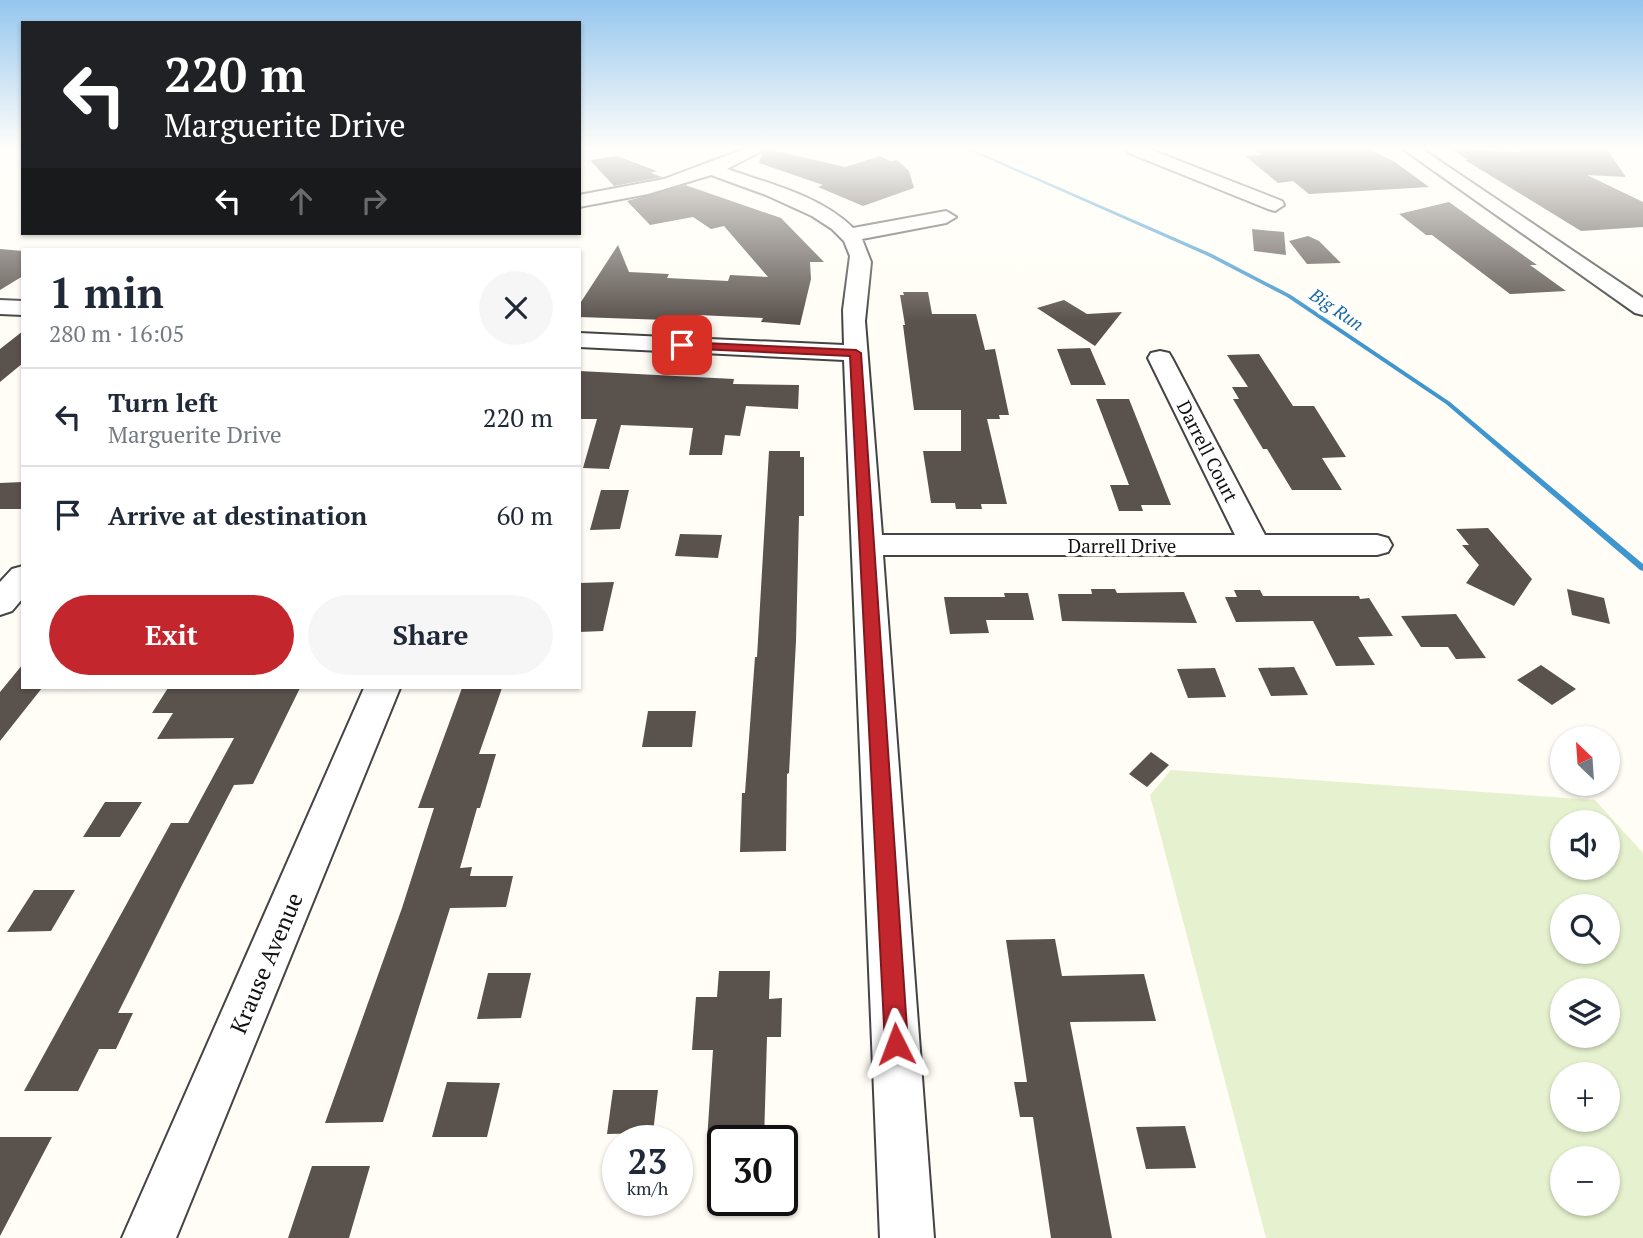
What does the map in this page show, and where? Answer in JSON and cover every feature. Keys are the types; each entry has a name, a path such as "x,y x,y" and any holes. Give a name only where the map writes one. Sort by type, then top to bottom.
{"street":[{"path":"809,207 833,220 850,235 860,258 854,311 856,353 907,1238"},
{"path":"1495,207 1643,308"},
{"path":"850,235 946,217"},
{"path":"581,340 856,353"},
{"name":"Darrell Court","path":"1160,359 1255,544"},
{"name":"Darrell Drive","path":"867,545 1377,545"},
{"path":"0,603 21,579"},
{"name":"Krause Avenue","path":"149,1238 382,689"}],"green space":[{"path":"1171,770 1595,800 1604,810 1550,810 1550,880 1620,880 1620,828 1643,853 1643,1238 1266,1238 1150,795"}],"building":[{"path":"633,207 748,207 781,218 824,262 810,262 811,279 800,325 761,322 763,318 698,315 695,321 581,317 581,302 618,245 629,272 669,274 667,278 728,281 730,275 768,277 724,226 711,229 693,217 650,225"},
{"path":"1429,207 1456,207 1537,265 1530,265 1566,291 1510,294 1432,235 1426,235 1399,214"},
{"path":"1541,207 1643,207 1643,227 1581,231"},
{"path":"1252,229 1284,232 1286,255 1254,251"},
{"path":"1308,236 1319,241 1341,263 1307,264 1289,241"},
{"path":"0,249 21,251 21,277 0,290"},
{"path":"903,292 928,292 932,314 976,314 985,350 995,349 1009,415 999,415 1000,419 987,419 1007,504 981,504 982,509 956,509 955,503 931,503 923,451 961,451 961,410 914,410 900,295 904,295"},
{"path":"1064,300 1087,314 1122,312 1095,346 1037,308"},
{"path":"21,333 21,365 0,382 0,349"},
{"path":"1090,348 1106,385 1071,385 1057,349"},
{"path":"1259,354 1293,406 1314,406 1346,457 1322,458 1342,490 1292,490 1267,449 1263,449 1233,399 1239,399 1232,387 1248,387 1227,355"},
{"path":"581,371 734,379 733,384 799,385 798,409 746,406 740,436 725,435 722,455 689,455 693,428 621,425 609,469 583,468 597,419 581,419"},
{"path":"1096,399 1129,399 1171,505 1141,505 1143,511 1119,511 1110,485 1129,485"},
{"path":"769,451 800,451 800,457 804,457 804,516 799,516 786,851 740,852 742,793 745,793 757,657"},
{"path":"21,482 21,509 0,509 0,483"},
{"path":"601,490 629,490 620,529 590,530"},
{"path":"1488,528 1532,579 1514,606 1466,583 1479,565 1462,545 1469,545 1456,529"},
{"path":"680,534 722,535 718,558 675,556"},
{"path":"614,582 603,631 581,632 581,583"},
{"path":"1091,589 1115,589 1117,593 1184,592 1197,623 1062,621 1058,594 1092,594"},
{"path":"1567,589 1604,598 1610,624 1572,615"},
{"path":"1234,590 1260,590 1263,596 1369,598 1393,636 1358,637 1375,665 1336,666 1313,621 1236,622 1225,597 1237,597"},
{"path":"1004,593 1028,593 1034,620 986,620 989,633 950,634 944,597 1005,597"},
{"path":"1456,614 1486,658 1456,659 1448,647 1421,647 1401,616"},
{"path":"1541,665 1576,689 1552,705 1517,680"},
{"path":"21,666 21,689 41,689 0,741 0,692"},
{"path":"1294,667 1308,695 1271,696 1258,668"},
{"path":"1215,668 1226,697 1188,698 1177,669"},
{"path":"167,689 300,689 253,784 234,785 182,885 118,1013 133,1013 116,1049 99,1049 78,1091 24,1091 171,823 188,823 234,738 157,739 173,713 152,713"},
{"path":"462,689 502,689 479,754 496,754 460,868 472,867 470,876 513,876 506,907 450,908 383,1122 325,1123 402,908 434,808 418,808"},
{"path":"648,711 696,711 692,747 642,747"},
{"path":"1151,752 1169,765 1147,787 1129,774"},
{"path":"105,802 142,802 120,837 83,837"},
{"path":"34,890 75,890 51,931 7,932"},
{"path":"1055,939 1062,976 1144,974 1156,1021 1070,1022 1112,1238 1051,1238 1033,1117 1020,1117 1014,1082 1027,1082 1006,940"},
{"path":"719,971 770,971 769,999 782,998 781,1037 767,1037 764,1125 708,1125 713,1050 692,1050 696,997 717,997"},
{"path":"488,973 531,973 521,1018 477,1019"},
{"path":"447,1082 500,1083 487,1137 432,1137"},
{"path":"613,1090 658,1090 654,1125 608,1125"},
{"path":"1185,1126 1196,1168 1146,1169 1136,1127"},
{"path":"0,1137 52,1137 0,1236"},
{"path":"312,1166 370,1166 349,1238 288,1238"}],"waterway":[{"name":"Big Run","path":"1100,207 1210,255 1289,296 1448,403 1643,568"}],"route":[{"path":"682,345 856,353 896,1044"}]}
